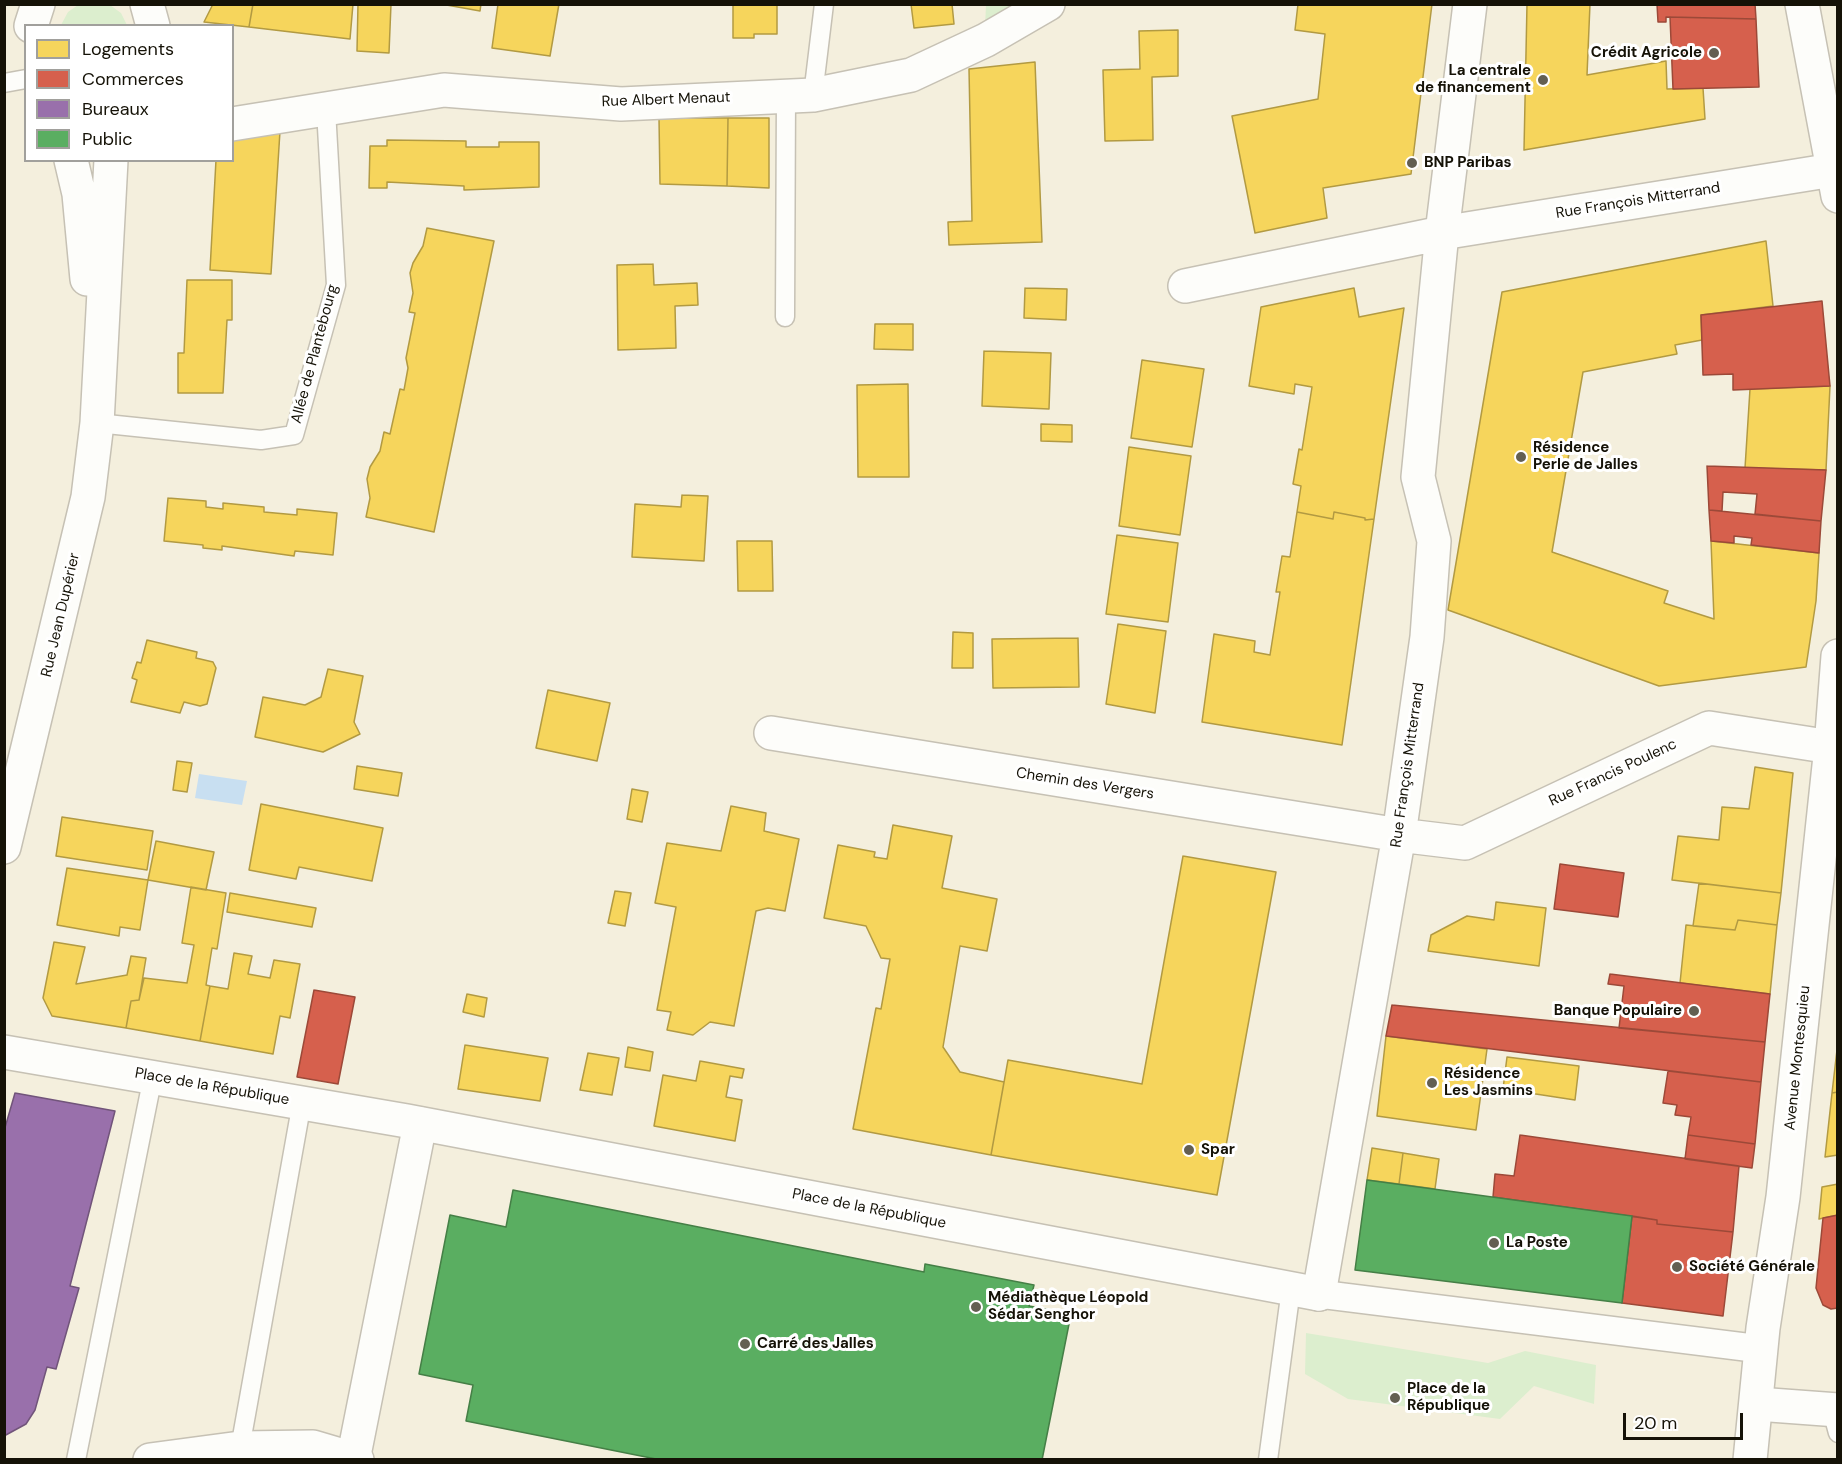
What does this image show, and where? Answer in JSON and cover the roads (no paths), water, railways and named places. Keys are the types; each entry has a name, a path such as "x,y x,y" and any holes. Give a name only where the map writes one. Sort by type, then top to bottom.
{"street":[{"path":"32,24 38,4"},
{"name":"Rue Albert Menaut","path":"234,124 444,90 621,104 800,95 911,75 986,40 1048,4"},
{"name":"Rue François Mitterrand","path":"1305,1291 1399,835 1427,637 1434,541 1418,477 1442,233 1470,4"},
{"path":"1802,4 1835,183"},
{"name":"Rue Jean Dupérier","path":"71,162 79,194 98,380"},
{"name":"Rue Jean Dupérier","path":"4,847 88,497 97,423 111,162"},
{"name":"Rue François Mitterrand","path":"1185,286 1442,233 1835,183"},
{"name":"Avenue Montesquieu","path":"1750,1460 1761,1348 1783,1197 1837,676"},
{"name":"Rue Francis Poulenc","path":"1399,835 1465,843 1709,728 1831,747"},
{"name":"Chemin des Vergers","path":"771,733 1399,835"},
{"name":"Place de la République","path":"4,1052 302,1102 1305,1291"},
{"path":"150,1460 240,1448 313,1447 355,1459 420,1124"},
{"path":"1305,1291 1761,1348"},
{"path":"1757,1404 1836,1418"}],"lane":[{"path":"786,317 800,95 824,4"},
{"path":"4,83 24,79"},
{"name":"Allée de Plantebourg","path":"97,423 261,440 294,435 336,285 326,110"},
{"path":"76,1460 153,1077"},
{"path":"240,1448 302,1102"},
{"path":"1268,1460 1305,1291"}],"water":[{"path":"199,774 247,781 242,805 195,798"}],"place":[{"name":"Crédit Agricole","path":"1714,53"},
{"name":"La centrale de financement","path":"1543,80"},
{"name":"BNP Paribas","path":"1412,163"},
{"name":"Résidence Perle de Jalles","path":"1521,457"},
{"name":"Banque Populaire","path":"1694,1011"},
{"name":"Résidence Les Jasmins","path":"1432,1083"},
{"name":"Spar","path":"1189,1150"},
{"name":"La Poste","path":"1494,1243"},
{"name":"Société Générale","path":"1677,1267"},
{"name":"Médiathèque Léopold Sédar Senghor","path":"976,1307"},
{"name":"Carré des Jalles","path":"745,1344"},
{"name":"Place de la République","path":"1395,1398"}]}
